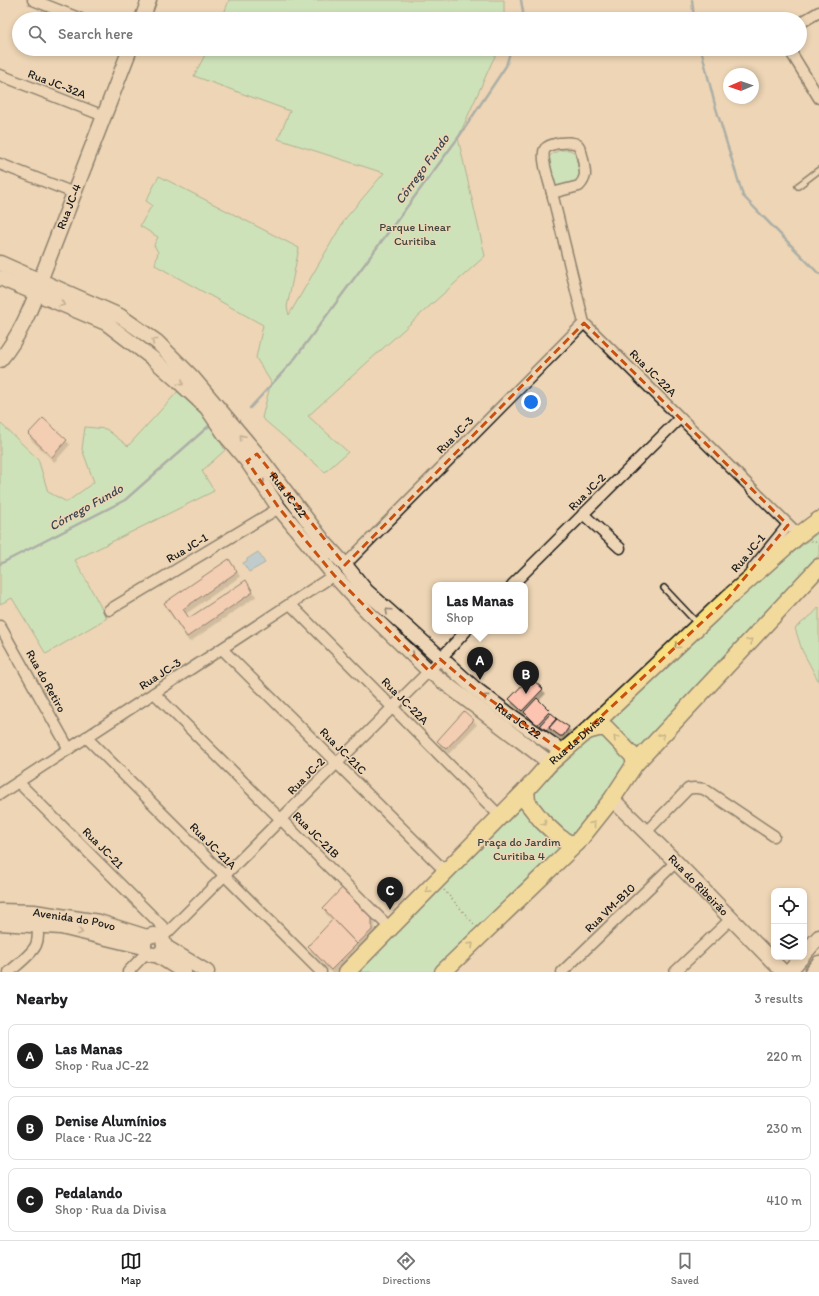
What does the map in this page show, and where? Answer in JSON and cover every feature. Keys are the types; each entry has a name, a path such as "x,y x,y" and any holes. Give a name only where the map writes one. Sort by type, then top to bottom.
{"main road":[{"path":"145,12 150,0"},
{"name":"Rua JC-4","path":"0,360 6,353 20,329 38,288 127,56"},
{"name":"Rua JC-22","path":"0,263 38,288"},
{"name":"Rua JC-22","path":"0,278 38,288 120,316 157,342 193,378 252,458 366,591 440,659 480,693 563,752"},
{"name":"Rua JC-22","path":"252,458 279,508 334,575 368,612 429,671 550,763"},
{"name":"Rua da Divisa","path":"347,972 526,790 550,763 587,731 728,598 794,530 819,520"},
{"path":"443,972 578,843 612,799 635,764 819,567"},
{"path":"587,731 598,728 606,728 634,756 635,764"},
{"path":"526,790 527,802 542,821 559,837 568,843 578,843"},
{"name":"Rua do Ribeirão","path":"612,799 676,862 783,972"},
{"name":"Avenida do Povo","path":"0,910 34,912 99,922 156,944 207,972"},
{"name":"Avenida do Povo","path":"0,923 61,927 156,944 184,972"},
{"path":"807,951 819,937"},
{"path":"789,972 799,960"},
{"path":"812,972 819,963"}],"street":[{"path":"33,0 63,12"},
{"path":"807,19 819,12"},
{"path":"793,56 819,98"},
{"name":"Rua JC-32A","path":"0,75 104,116"},
{"path":"552,192 579,186 583,180 585,175 581,150 578,145 572,142 551,145 544,150 543,156 584,323"},
{"path":"0,164 74,193"},
{"name":"Rua JC-22A","path":"584,323 794,530"},
{"name":"Rua JC-3","path":"345,565 584,323"},
{"name":"Rua JC-2","path":"515,582 680,418"},
{"name":"Rua JC-1","path":"108,610 279,508"},
{"path":"583,514 620,548"},
{"name":"Rua JC-3","path":"0,794 334,575"},
{"name":"Rua JC-22A","path":"290,604 500,816"},
{"name":"Rua do Retiro","path":"0,626 69,749"},
{"name":"Rua JC-2","path":"128,972 393,708 463,634"},
{"name":"Rua JC-21C","path":"222,649 337,763 441,877"},
{"name":"Rua JC-21B","path":"154,693 390,928"},
{"name":"Rua JC-21A","path":"86,738 321,972"},
{"name":"Rua JC-21","path":"18,782 156,944"},
{"path":"646,832 688,790 693,788 704,789 774,836"},
{"name":"Rua VM-B10","path":"562,972 676,862"},
{"path":"675,972 730,919"},
{"path":"9,972 33,950 38,938 37,925"}],"lane":[{"path":"798,186 819,170"},
{"path":"664,588 699,625"}],"path":[{"path":"441,877 483,934"}],"highlighted area":[{"path":"584,323 788,525 728,598 563,752 474,688 440,659 429,671 334,575 279,508 247,461 257,454 345,565"}],"green space":[{"path":"229,0 504,0 504,12 225,12"},
{"name":"Parque Linear Curitiba","path":"204,56 495,56 458,138 485,256 308,416 348,452 325,472 262,418 271,382 256,358 263,325 155,265 158,252 154,245 158,237 140,226 152,205 146,201 159,176 299,248 287,307 289,315 345,219 384,173 278,139 290,111 194,76"},
{"path":"560,150 570,150 575,153 580,175 578,182 561,188 554,185 547,159 552,154"},
{"path":"182,387 210,425 225,450 202,471 214,491 75,560 107,618 46,654 12,598 0,604 0,423 38,459 48,492 67,502 94,482 82,449 85,427 106,429 128,446"},
{"path":"819,532 819,555 707,675 643,750 638,748 611,723 611,719 738,599"},
{"path":"819,607 819,682 802,650 795,628 813,614"},
{"path":"594,735 603,735 629,763 577,837 571,838 533,802 537,789"},
{"name":"Praça do Jardim Curitiba 4","path":"523,798 568,846 437,972 351,972"}],"water":[{"path":"258,552 265,563 249,572 243,563"}],"building":[{"path":"43,418 67,440 52,457 28,434"},
{"path":"229,559 237,572 183,609 189,618 246,580 253,592 187,637 164,603"},
{"path":"530,677 543,689 522,711 509,699"},
{"path":"537,698 550,711 537,725 524,712"},
{"path":"464,711 474,720 446,749 437,741"},
{"path":"551,713 557,718 546,730 540,725"},
{"path":"557,719 569,727 563,736 560,736 549,728"},
{"path":"342,888 372,918 372,930 357,944 323,908"},
{"path":"333,919 357,944 331,970 308,946"}],"waterway":[{"name":"Córrego Fundo","path":"521,0 523,12"},
{"path":"692,0 693,12"},
{"name":"Córrego Fundo","path":"250,408 293,361 458,138 506,66 509,56"},
{"path":"703,56 715,105 743,196 819,274"},
{"name":"Córrego Fundo","path":"0,564 125,500 210,425"}],"place":[{"name":"Las Manas","path":"480,680"},
{"name":"Denise Alumínios","path":"526,694"},
{"name":"Pedalando","path":"390,910"}]}
